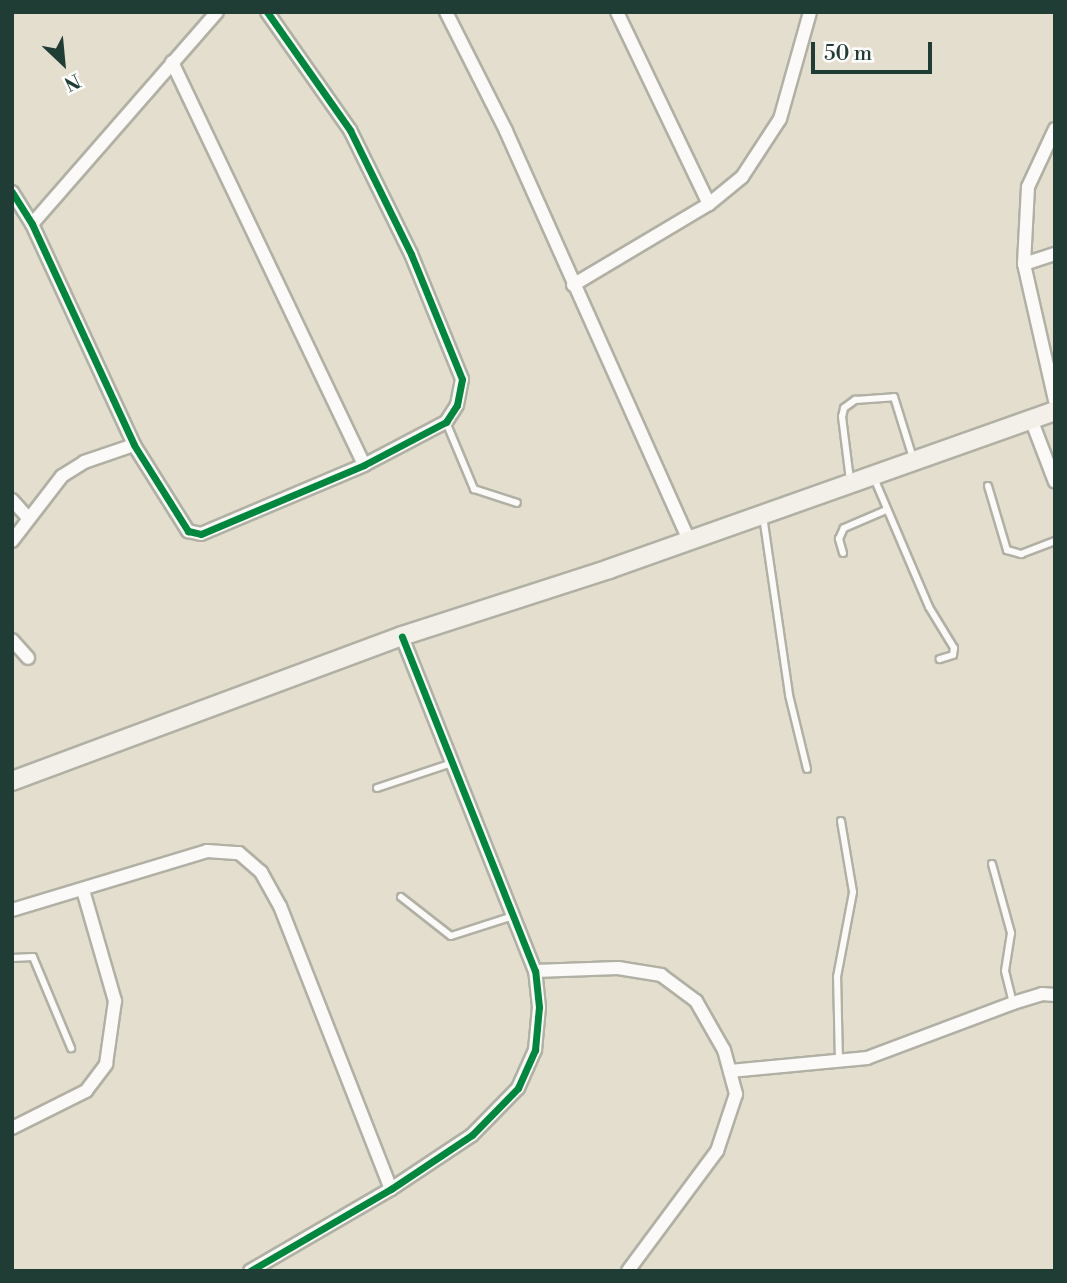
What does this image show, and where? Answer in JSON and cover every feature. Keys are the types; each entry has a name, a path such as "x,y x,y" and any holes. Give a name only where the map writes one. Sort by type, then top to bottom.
{"main road":[{"path":"12,780 402,636 689,541 872,473 1055,411"}],"street":[{"path":"32,223 217,12"},
{"path":"12,192 32,223 134,445 178,520 188,531 201,534 364,465 446,422 457,405 461,379 411,254 350,130 267,12"},
{"path":"446,12 506,131 689,541"},
{"path":"617,12 709,204"},
{"path":"573,285 709,204 742,177 780,119 810,12"},
{"path":"172,62 364,465"},
{"path":"1055,129 1028,187 1024,264 1055,401"},
{"path":"1024,264 1055,254"},
{"path":"1031,419 1055,482"},
{"path":"12,541 62,476 84,462 134,445"},
{"path":"12,500 28,518"},
{"path":"250,1271 391,1189 472,1135 518,1088 535,1050 539,1007 535,971 449,764 402,636"},
{"path":"12,640 28,658"},
{"path":"12,910 207,851 239,853 261,872 280,906 391,1189"},
{"path":"12,1128 86,1091 106,1064 115,1001 83,890"},
{"path":"535,971 618,968 660,975 696,1001 724,1050 736,1094 717,1151 628,1271"},
{"path":"730,1071 839,1064 1013,1003 1055,995"}],"lane":[{"path":"850,481 842,417 844,408 855,400 894,397 913,460"},
{"path":"446,422 474,489 517,503"},
{"path":"872,473 929,607 954,648 953,655 940,659"},
{"path":"988,486 1007,550 1021,554 1055,541"},
{"path":"843,553 839,536 844,528 886,510"},
{"path":"763,514 789,695 807,769"},
{"path":"377,788 449,764"},
{"path":"839,1064 835,1026 837,977 853,892 841,821"},
{"path":"992,864 1010,933 1005,971 1013,1003"},
{"path":"401,897 451,936 513,916"},
{"path":"12,958 33,957 71,1048"}],"cycle path":[{"path":"12,192 32,224 134,445 188,531 201,534 364,465 446,422 457,405 462,379 411,254 350,130 267,12"},
{"path":"250,1271 391,1189 472,1135 518,1088 535,1050 539,1007 535,971 402,636"}]}
